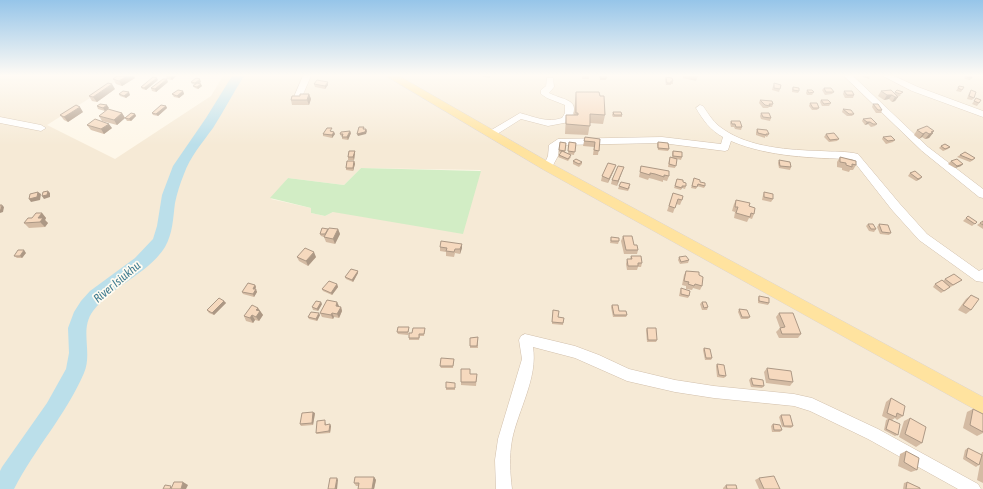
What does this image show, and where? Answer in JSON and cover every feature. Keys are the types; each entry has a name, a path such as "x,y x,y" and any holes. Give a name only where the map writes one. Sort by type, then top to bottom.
{"main road":[{"path":"430,99 548,167 983,406"}],"street":[{"path":"491,134 520,116 550,125 566,120 569,109 568,104 560,99"},
{"path":"872,99 925,149 983,194"},
{"path":"942,99 983,114"},
{"path":"700,108 708,121 728,137 767,148 816,155 855,156 923,237 980,278 983,274"},
{"path":"0,120 42,128"},
{"path":"548,167 553,156 554,145 558,142 662,140 725,148 728,137"},
{"path":"504,489 502,460 504,439 528,359 524,340 575,352 594,359 627,375 675,386 714,392 794,400 812,405 873,434 973,489"}],"shaded area":[{"path":"0,99 89,99 47,125 115,159 207,99 983,99 983,489 0,489","holes":["361,168 481,171 333,212 325,216 311,213 311,208 271,199 288,178 344,185"]}],"green space":[{"path":"361,168 481,171 463,234 333,212 325,216 311,213 311,208 270,198 288,178 344,185"}],"building":[{"path":"291,99 307,99 307,100 291,100"},
{"path":"576,99 604,99 605,115 590,114 590,126 566,124 566,115 578,115 578,113 576,113"},
{"path":"975,99 981,100 979,103 974,101"},
{"path":"760,100 772,101 773,104 769,104 770,106 765,105"},
{"path":"821,100 828,100 831,103 824,104"},
{"path":"810,103 817,103 819,108 813,108"},
{"path":"100,104 107,105 103,108 97,106"},
{"path":"873,104 878,104 882,110 878,110"},
{"path":"76,105 80,107 64,117 60,115"},
{"path":"161,105 166,106 156,114 152,113"},
{"path":"108,109 122,113 114,120 99,116"},
{"path":"843,109 851,110 854,114 849,114"},
{"path":"613,112 621,112 622,115 614,115"},
{"path":"131,113 135,114 129,119 125,118"},
{"path":"761,113 769,113 771,118 763,117"},
{"path":"871,118 877,124 867,122 863,119"},
{"path":"95,119 109,124 101,129 87,125"},
{"path":"731,121 740,121 742,127 736,127"},
{"path":"927,126 934,131 931,132 933,133 929,134 926,132 923,134 917,130"},
{"path":"359,127 364,127 363,129 366,129 365,132 357,134"},
{"path":"327,128 332,128 330,131 334,132 332,135 323,134"},
{"path":"757,129 767,130 769,134 766,135 758,133"},
{"path":"350,131 347,137 342,137 343,134 340,134 341,132"},
{"path":"834,133 839,139 830,140 826,134"},
{"path":"891,136 895,140 888,141 883,137"},
{"path":"585,137 600,139 599,151 594,150 595,142 584,141"},
{"path":"560,142 566,143 565,151 559,150"},
{"path":"569,142 576,143 575,152 568,151"},
{"path":"658,142 668,143 669,149 658,148"},
{"path":"945,144 950,147 945,149 941,146"},
{"path":"349,151 355,151 353,157 348,157"},
{"path":"562,151 571,155 568,159 559,155"},
{"path":"673,151 682,152 682,157 673,156"},
{"path":"965,152 975,158 972,160 960,155"},
{"path":"670,157 677,159 676,166 669,164"},
{"path":"840,157 856,161 856,165 852,164 852,167 846,165 846,163 840,162"},
{"path":"576,159 582,162 579,164 573,161"},
{"path":"957,159 963,164 957,166 951,161"},
{"path":"779,160 790,162 791,167 780,166"},
{"path":"347,161 354,161 353,168 346,168"},
{"path":"608,163 616,165 609,179 602,176"},
{"path":"618,166 624,167 618,181 612,180"},
{"path":"641,166 669,171 669,176 664,175 664,177 640,172"},
{"path":"915,171 922,177 918,179 910,173"},
{"path":"694,178 705,183 705,186 698,184 697,187 692,186"},
{"path":"677,179 683,180 683,182 686,183 686,186 682,186 682,188 675,186"},
{"path":"621,182 630,184 628,189 619,186"},
{"path":"48,191 47,195 42,196 43,192"},
{"path":"38,192 37,197 29,199 30,194"},
{"path":"764,192 773,194 773,199 764,197"},
{"path":"673,193 683,196 682,200 678,199 675,208 669,206"},
{"path":"736,200 750,203 749,206 755,208 754,214 751,213 750,217 736,213 738,207 735,207"},
{"path":"36,213 42,213 38,218 43,218 40,222 24,223 28,218 32,218"},
{"path":"968,216 977,222 975,224 966,218"},
{"path":"868,224 873,224 876,229 871,229"},
{"path":"879,224 888,225 891,233 882,232"},
{"path":"322,228 328,229 325,234 320,234"},
{"path":"329,228 338,229 333,239 324,237"},
{"path":"623,236 632,236 634,245 637,245 638,250 626,250"},
{"path":"611,237 619,238 619,241 611,241"},
{"path":"441,241 462,244 460,249 455,249 454,252 446,251 447,248 440,247"},
{"path":"305,248 314,252 306,261 297,257"},
{"path":"18,250 24,250 20,256 14,256"},
{"path":"631,256 641,256 642,263 638,263 638,266 628,266 627,259 632,259"},
{"path":"686,256 689,260 681,262 679,257"},
{"path":"351,269 358,271 352,280 345,277"},
{"path":"686,271 699,272 699,275 703,277 702,286 695,284 694,286 688,284 689,282 684,281"},
{"path":"954,274 962,280 953,285 945,279"},
{"path":"942,280 950,287 944,291 935,284"},
{"path":"329,281 337,284 331,293 322,289"},
{"path":"248,283 255,285 253,289 256,289 253,294 242,292"},
{"path":"681,288 690,291 689,296 681,294"},
{"path":"971,295 979,299 971,310 963,305"},
{"path":"759,296 769,298 769,303 759,301"},
{"path":"219,298 224,301 212,313 207,310"},
{"path":"327,300 337,302 336,306 341,307 337,314 332,313 331,315 320,313"},
{"path":"316,301 321,302 317,309 312,307"},
{"path":"702,302 706,302 708,307 704,308"},
{"path":"252,305 258,308 256,310 260,311 256,317 252,315 250,318 244,316"},
{"path":"612,305 618,305 619,311 626,311 627,315 614,315"},
{"path":"739,309 747,310 750,317 742,317"},
{"path":"553,310 559,311 558,317 564,318 563,323 552,322"},
{"path":"311,312 319,313 316,319 308,317"},
{"path":"779,313 793,313 801,334 782,334 780,328 785,327"},
{"path":"398,327 409,327 408,332 397,332"},
{"path":"413,328 425,328 424,334 419,334 419,338 409,338 409,333 412,333"},
{"path":"647,328 656,328 657,340 648,340"},
{"path":"478,337 477,346 470,346 470,338"},
{"path":"704,348 710,349 712,358 706,358"},
{"path":"441,358 454,359 453,366 440,366"},
{"path":"717,364 724,365 726,376 719,375"},
{"path":"767,368 791,371 793,382 769,379"},
{"path":"461,369 470,369 470,374 477,374 476,382 461,382"},
{"path":"751,378 763,380 764,386 753,385"},
{"path":"446,382 455,383 455,388 446,388"},
{"path":"891,398 905,406 903,416 897,413 896,417 887,413"},
{"path":"973,409 983,414 983,432 970,425"},
{"path":"313,412 312,423 300,424 302,413"},
{"path":"781,415 790,415 793,426 784,426"},
{"path":"910,418 926,427 922,443 905,434"},
{"path":"889,419 900,424 898,435 886,429"},
{"path":"325,420 325,425 330,424 329,431 316,433 317,421"},
{"path":"773,424 780,425 782,430 774,430"},
{"path":"968,448 982,455 979,465 966,457"},
{"path":"906,451 919,458 917,470 904,462"},
{"path":"774,476 780,489 764,489 759,478"},
{"path":"355,477 374,477 372,489 358,489 359,483 354,483"},
{"path":"330,478 337,478 335,489 328,489"},
{"path":"174,482 183,482 181,489 171,489"},
{"path":"907,482 920,488 920,489 906,489"},
{"path":"165,485 171,486 170,489 163,489"},
{"path":"726,485 736,485 737,489 727,489"}],"waterway":[{"name":"River Isiukhu","path":"2,489 9,475 63,396 75,372 78,359 77,328 80,317 96,296 141,263 159,243 163,235 168,204 175,177 187,154 212,119 224,99"}]}
